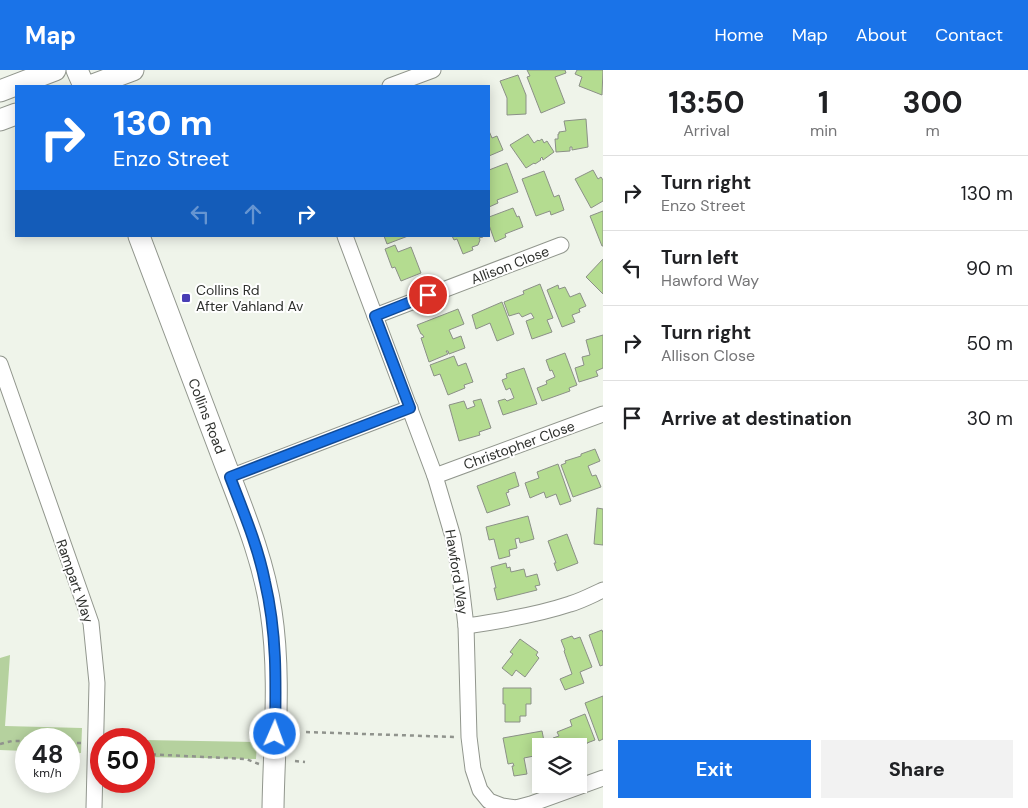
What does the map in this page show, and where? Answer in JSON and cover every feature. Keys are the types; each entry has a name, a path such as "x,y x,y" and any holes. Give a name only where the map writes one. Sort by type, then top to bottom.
{"main road":[{"path":"16,85 55,70"},
{"path":"77,70 93,82 133,70"},
{"path":"0,91 15,85"},
{"path":"0,120 15,114"},
{"name":"Collins Road","path":"139,237 237,474 260,515 274,559 287,625 290,677 287,808"},
{"name":"Collins Road","path":"154,237 237,474 265,580 273,624 276,659 273,808"}],"street":[{"path":"393,85 432,70"},
{"name":"Hawford Way","path":"345,237 435,476 453,537 466,626 469,737 473,769 480,790 489,801 502,806 516,808 603,778"},
{"name":"Allison Close","path":"375,316 560,245"},
{"name":"Rampart Way","path":"0,364 91,623 97,682 94,808"},
{"path":"237,474 410,408"},
{"name":"Christopher Close","path":"435,476 603,414"},
{"path":"466,626 498,621 571,604 603,590"}],"path":[{"path":"306,732 469,737"},
{"path":"0,744 15,741"},
{"path":"80,743 87,743"},
{"path":"155,754 246,758 267,768"},
{"path":"295,761 305,762"}],"green space":[{"path":"10,655 5,726 82,728 81,753 80,728 15,728 15,751 0,750 0,658"},
{"path":"155,740 257,742 256,759 155,757"}],"building":[{"path":"527,70 565,70 566,73 555,77 565,103 541,113 527,77 530,76"},
{"path":"577,70 603,70 602,95 579,86 582,77 575,74"},
{"path":"518,75 526,95 526,114 507,115 507,98 500,81"},
{"path":"586,119 588,147 572,150 572,147 570,147 570,151 556,152 555,139 558,139 559,132 566,131 564,121"},
{"path":"490,133 492,138 497,136 503,150 490,156"},
{"path":"528,134 534,143 542,139 544,143 547,141 554,152 543,160 542,157 541,160 526,168 510,145"},
{"path":"507,163 518,192 497,200 498,203 490,207 490,170"},
{"path":"593,170 598,179 601,177 603,180 603,201 591,208 575,179"},
{"path":"544,171 554,197 559,195 564,210 551,215 550,211 536,216 522,179"},
{"path":"513,208 517,217 519,216 523,227 505,234 506,237 495,242 490,228 490,217"},
{"path":"603,211 603,246 602,246 590,216"},
{"path":"384,237 405,237 387,244"},
{"path":"452,237 483,237 479,238 478,245 472,247 473,250 463,254 457,239 454,240"},
{"path":"395,245 398,252 411,247 421,273 401,281 395,267 392,268 385,249"},
{"path":"603,259 603,294 586,277"},
{"path":"540,284 553,318 547,320 552,332 532,339 526,321 534,318 531,313 522,317 519,313 509,316 504,302 524,294 523,291"},
{"path":"558,285 559,289 565,287 570,297 580,293 586,306 579,309 580,312 572,315 575,322 562,327 547,290"},
{"path":"502,302 514,334 497,341 490,323 476,329 472,315"},
{"path":"458,309 464,324 449,330 453,339 461,336 465,348 449,354 446,351 448,354 429,362 421,338 424,337 417,325"},
{"path":"603,335 603,368 596,371 598,376 579,382 575,368 584,365 582,357 590,355 586,340"},
{"path":"565,353 577,385 569,388 570,391 542,401 537,388 547,384 546,381 555,377 552,370 550,371 546,360"},
{"path":"454,356 458,366 466,363 473,382 464,385 465,388 448,395 440,374 434,376 430,365"},
{"path":"524,368 537,404 503,415 498,401 505,399 507,401 514,398 510,388 506,390 502,380 507,378 506,374"},
{"path":"481,399 491,428 479,432 480,435 459,441 449,405 464,401 467,409 475,406 473,401"},
{"path":"595,449 600,461 588,466 592,476 596,475 601,487 573,497 561,465 566,463 565,461"},
{"path":"558,464 571,501 560,505 556,494 546,498 544,492 530,498 525,483 539,478 537,472"},
{"path":"515,472 519,486 508,490 509,492 506,493 510,505 487,513 477,486"},
{"path":"597,508 603,509 603,545 594,544"},
{"path":"528,516 534,539 520,543 519,538 515,539 517,548 509,550 510,556 499,559 494,539 489,540 486,527"},
{"path":"567,534 578,563 557,571 548,541"},
{"path":"506,563 507,568 510,567 511,572 524,569 526,577 537,574 540,585 535,586 537,590 497,600 491,567"},
{"path":"602,630 603,665 600,666 589,635"},
{"path":"572,636 574,639 580,637 592,667 580,672 584,683 565,690 560,679 572,674 561,640"},
{"path":"520,639 538,652 536,655 539,658 525,677 516,670 512,676 502,668 513,654 510,652"},
{"path":"503,688 531,688 531,704 526,704 526,716 520,716 520,722 505,722"},
{"path":"603,696 603,739 599,741 585,703"},
{"path":"585,714 595,740 587,743 587,738 553,738 559,736 557,732 572,726 570,720"},
{"path":"542,731 543,738 532,738 532,756 524,758 527,774 514,776 512,766 514,766 513,763 508,764 503,738"}],"place":[{"name":"Collins Rd After Vahland Av","path":"186,298"}],"route":[{"path":"275,734 276,659 271,610 256,548 230,477 410,408 375,316 428,295"}]}
